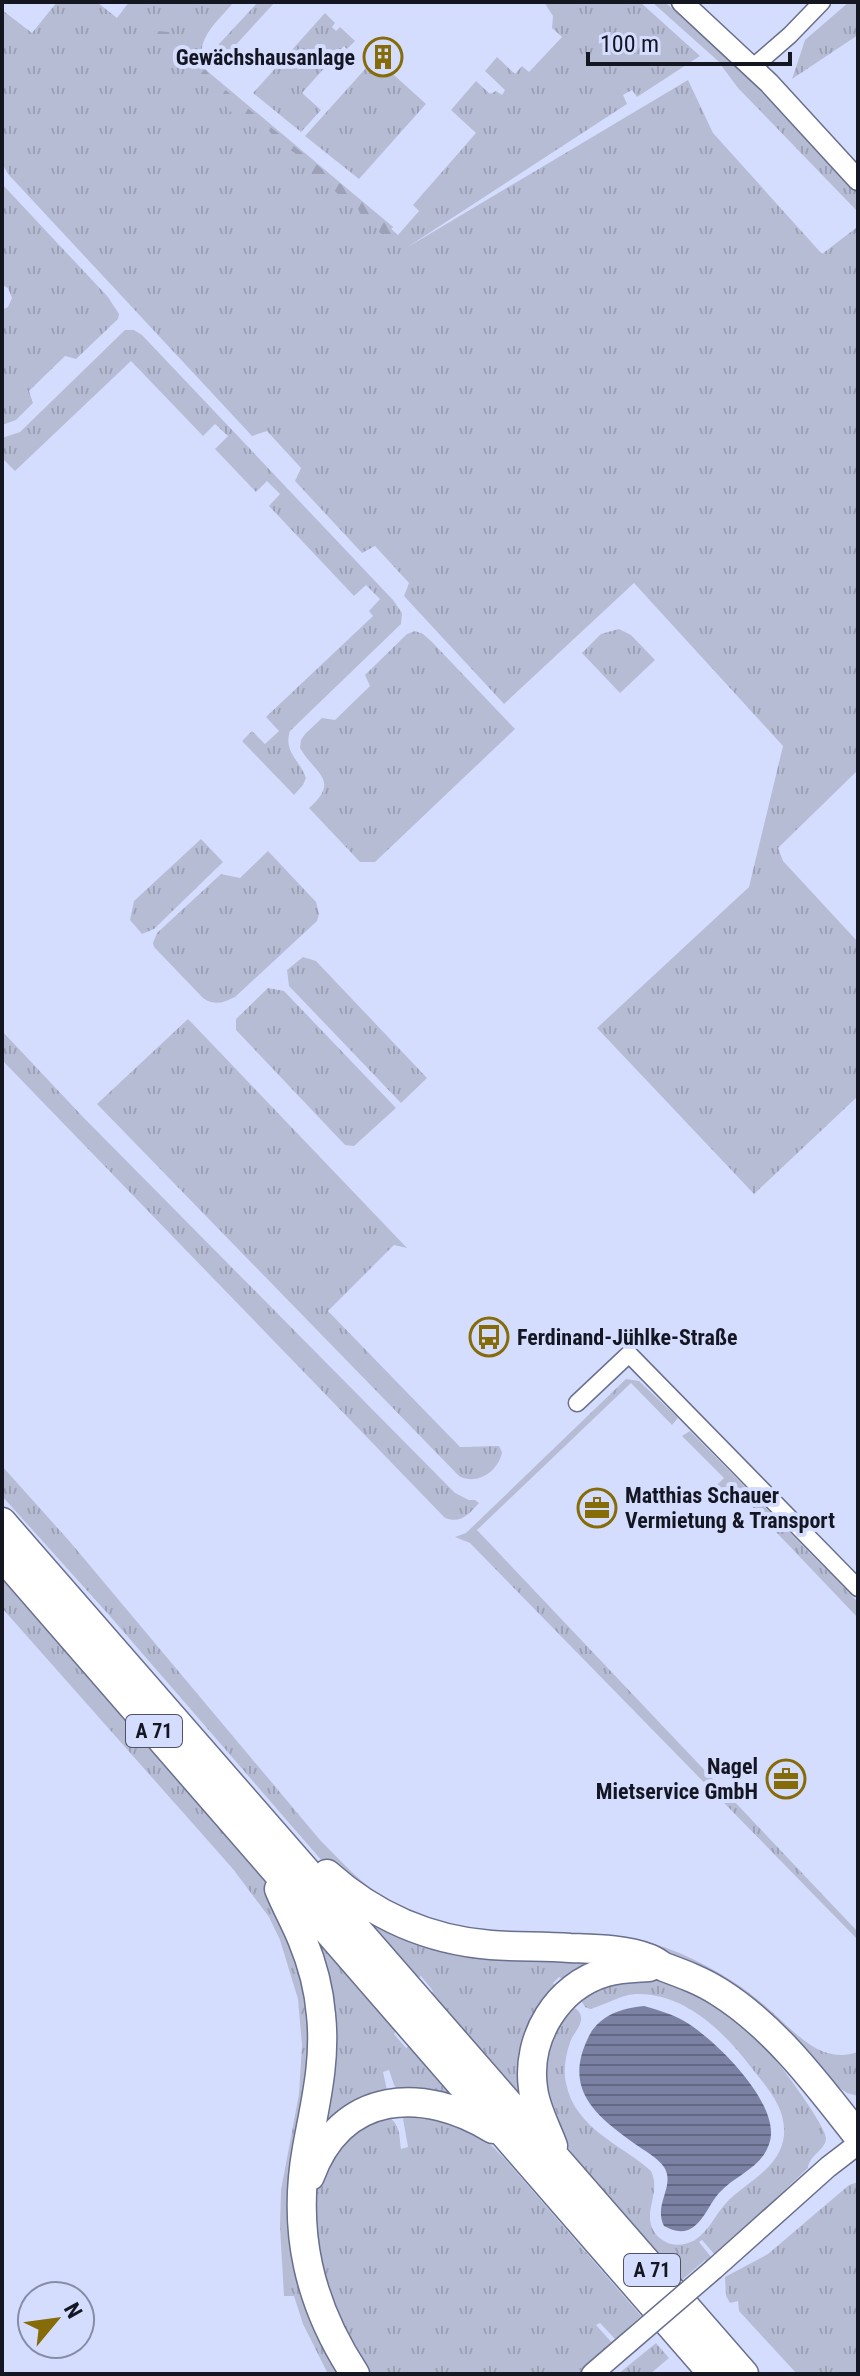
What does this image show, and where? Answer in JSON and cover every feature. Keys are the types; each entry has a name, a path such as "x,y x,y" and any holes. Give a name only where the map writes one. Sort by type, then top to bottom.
{"highway":[{"name":"A 71","path":"2,1522 508,2138 713,2374"},
{"name":"A 71","path":"2,1556 279,1856 744,2374"},
{"path":"279,1856 322,1870 376,1912 433,1935 492,1945 607,1950 650,1958 662,1966 693,1977 720,1992 773,2036 858,2136"},
{"path":"279,1856 311,1964 322,2018 320,2085 306,2152 304,2239 310,2277 329,2330 355,2374"},
{"path":"560,2166 533,2092 532,2063 541,2029 559,2001 585,1981 618,1969 662,1966"},
{"path":"824,2093 858,2101"},
{"path":"303,2200 319,2154 331,2138 356,2116 389,2103 422,2101 441,2105 478,2120 508,2138"}],"street":[{"path":"682,2 769,83 858,180"},
{"path":"752,68 822,2"},
{"path":"577,1403 629,1354 858,1588"},
{"path":"592,2374 858,2144"}],"green space":[{"path":"57,2 97,2 117,18 129,2 234,2 204,41 202,60 206,70 393,227 391,229 398,235 419,211 413,205 476,133 451,110 476,81 490,94 496,91 502,95 505,90 485,71 497,57 515,74 522,66 529,72 562,37 552,28 553,16 544,2 640,2 700,56 637,97 632,90 623,95 627,104 406,248 688,80 713,133 822,254 856,228 858,230 858,770 778,848 783,861 858,942 858,1096 754,1194 597,1028 749,887 783,746 634,583 504,704 404,596 409,583 375,546 362,553 295,481 301,468 267,431 252,436 8,174 2,163 2,10 32,33"},
{"path":"258,2 275,2 222,60 217,52 219,44"},
{"path":"652,2 665,2 750,80 858,193 858,212 738,88 718,61"},
{"path":"849,2 858,2 858,35 792,79 805,40"},
{"path":"325,13 335,23 332,27 336,31 340,27 355,41 347,49 344,46 302,93 321,110 301,132 253,93"},
{"path":"153,27 176,38 191,62 190,71 144,33"},
{"path":"375,58 426,104 359,179 305,136"},
{"path":"206,70 213,80 393,227 395,236 389,240 379,232 381,222 374,225 368,216 361,215 350,203 344,203 335,191 326,186 321,176 314,178 308,166 309,160 304,163 298,161 295,153 283,146 268,130 252,128 242,120 242,112 231,112 198,78 200,71"},
{"path":"2,184 108,297 119,314 118,319 76,359 65,356 29,391 33,403 16,420 2,425 2,310 8,307 12,298 8,288 2,285"},
{"path":"125,330 134,330 142,335 402,613 401,624 290,731 290,750 306,778 294,795 242,741 252,731 265,744 279,731 266,717 373,616 369,611 380,599 366,585 354,596 269,506 280,494 267,481 256,492 215,449 228,436 215,424 203,436 131,361 15,471 2,458 2,438 20,432"},
{"path":"619,629 631,635 655,660 620,693 582,653 601,634"},
{"path":"415,631 432,642 515,729 375,862 360,862 309,808 324,784 300,748 301,740 322,718 335,720 370,686 365,675 407,634"},
{"path":"201,839 223,862 154,929 142,934 130,920 134,901"},
{"path":"268,851 316,902 317,921 235,997 223,1002 211,1002 203,998 153,943 157,933 221,874 240,878"},
{"path":"303,957 316,961 427,1078 401,1103 289,986 287,970"},
{"path":"268,988 284,991 396,1108 354,1146 345,1145 236,1030 236,1019"},
{"path":"188,1019 407,1248 394,1245 328,1311 460,1447 499,1446 502,1452 500,1459 486,1475 473,1479 459,1476 97,1104"},
{"path":"2,1031 455,1493 479,1503 472,1511 460,1519 445,1518 2,1060"},
{"path":"626,1379 639,1381 678,1418 672,1425 631,1383 477,1530 858,1932 858,1940 470,1543 455,1537 466,1533"},
{"path":"690,1431 858,1602 858,1618 737,1491 729,1498 716,1486 724,1478 682,1436"},
{"path":"2,1466 71,1543 320,1840 370,1888 412,1911 462,1927 487,1931 625,1937 688,1957 718,1972 747,1992 810,2045 832,2054 858,2052 858,2096 838,2087 736,1993 429,1926 329,1869 2,1496"},
{"path":"2,1578 249,1861 273,1892 289,1921 317,2035 299,2163 345,2374 328,2374 303,2324 294,2296 284,2296 281,2190 299,2094 302,2045 298,1999 280,1940 269,1917 233,1869 2,1608"},
{"path":"354,1908 370,1914 621,1958 565,1980 559,1977 553,1983 557,1991 531,2109 430,1994 433,1991 421,1976 417,1979"},
{"path":"309,1929 396,2031 394,2034 406,2048 409,2046 459,2104 403,2096 394,2085 389,2070 383,2072 387,2090 382,2098 322,2142"},
{"path":"647,1974 705,1997 738,2019 789,2077 818,2120 826,2138 808,2168 715,2255 702,2240 699,2242 712,2258 708,2262 705,2260 682,2280 574,2156 552,2121 539,2056 568,2006 578,2011 581,2017 569,2045 566,2062 565,2078 571,2099 589,2124 651,2171 654,2189 651,2223 665,2242 682,2244 700,2236 726,2203 770,2165 781,2147 784,2126 775,2100 743,2057 718,2030 688,2008 672,2000 636,1994 590,2009 580,1999 581,1990"},
{"path":"413,2109 426,2109 486,2140 641,2316 620,2335 622,2338 615,2339 600,2323 596,2325 614,2345 580,2374 366,2374 322,2290 311,2201 329,2151 384,2113 398,2128 401,2149 408,2147 403,2119"},
{"path":"858,2182 858,2374 797,2374 739,2311 738,2301 730,2303 726,2296 725,2277 768,2254 849,2185"},
{"path":"656,2343 669,2358 650,2374 618,2374"}],"shaded area":[{"path":"644,2006 679,2019 712,2042 755,2091 770,2126 770,2141 761,2158 726,2186 698,2223 685,2231 664,2226 661,2218 668,2181 664,2167 596,2112 582,2087 579,2073 581,2056 592,2030 611,2014"}],"place":[{"name":"Gewächshausanlage","path":"383,57"},
{"name":"Ferdinand-Jühlke-Straße","path":"489,1337"},
{"name":"Matthias Schauer Vermietung & Transport","path":"597,1508"},
{"name":"Nagel Mietservice GmbH","path":"786,1779"}]}
